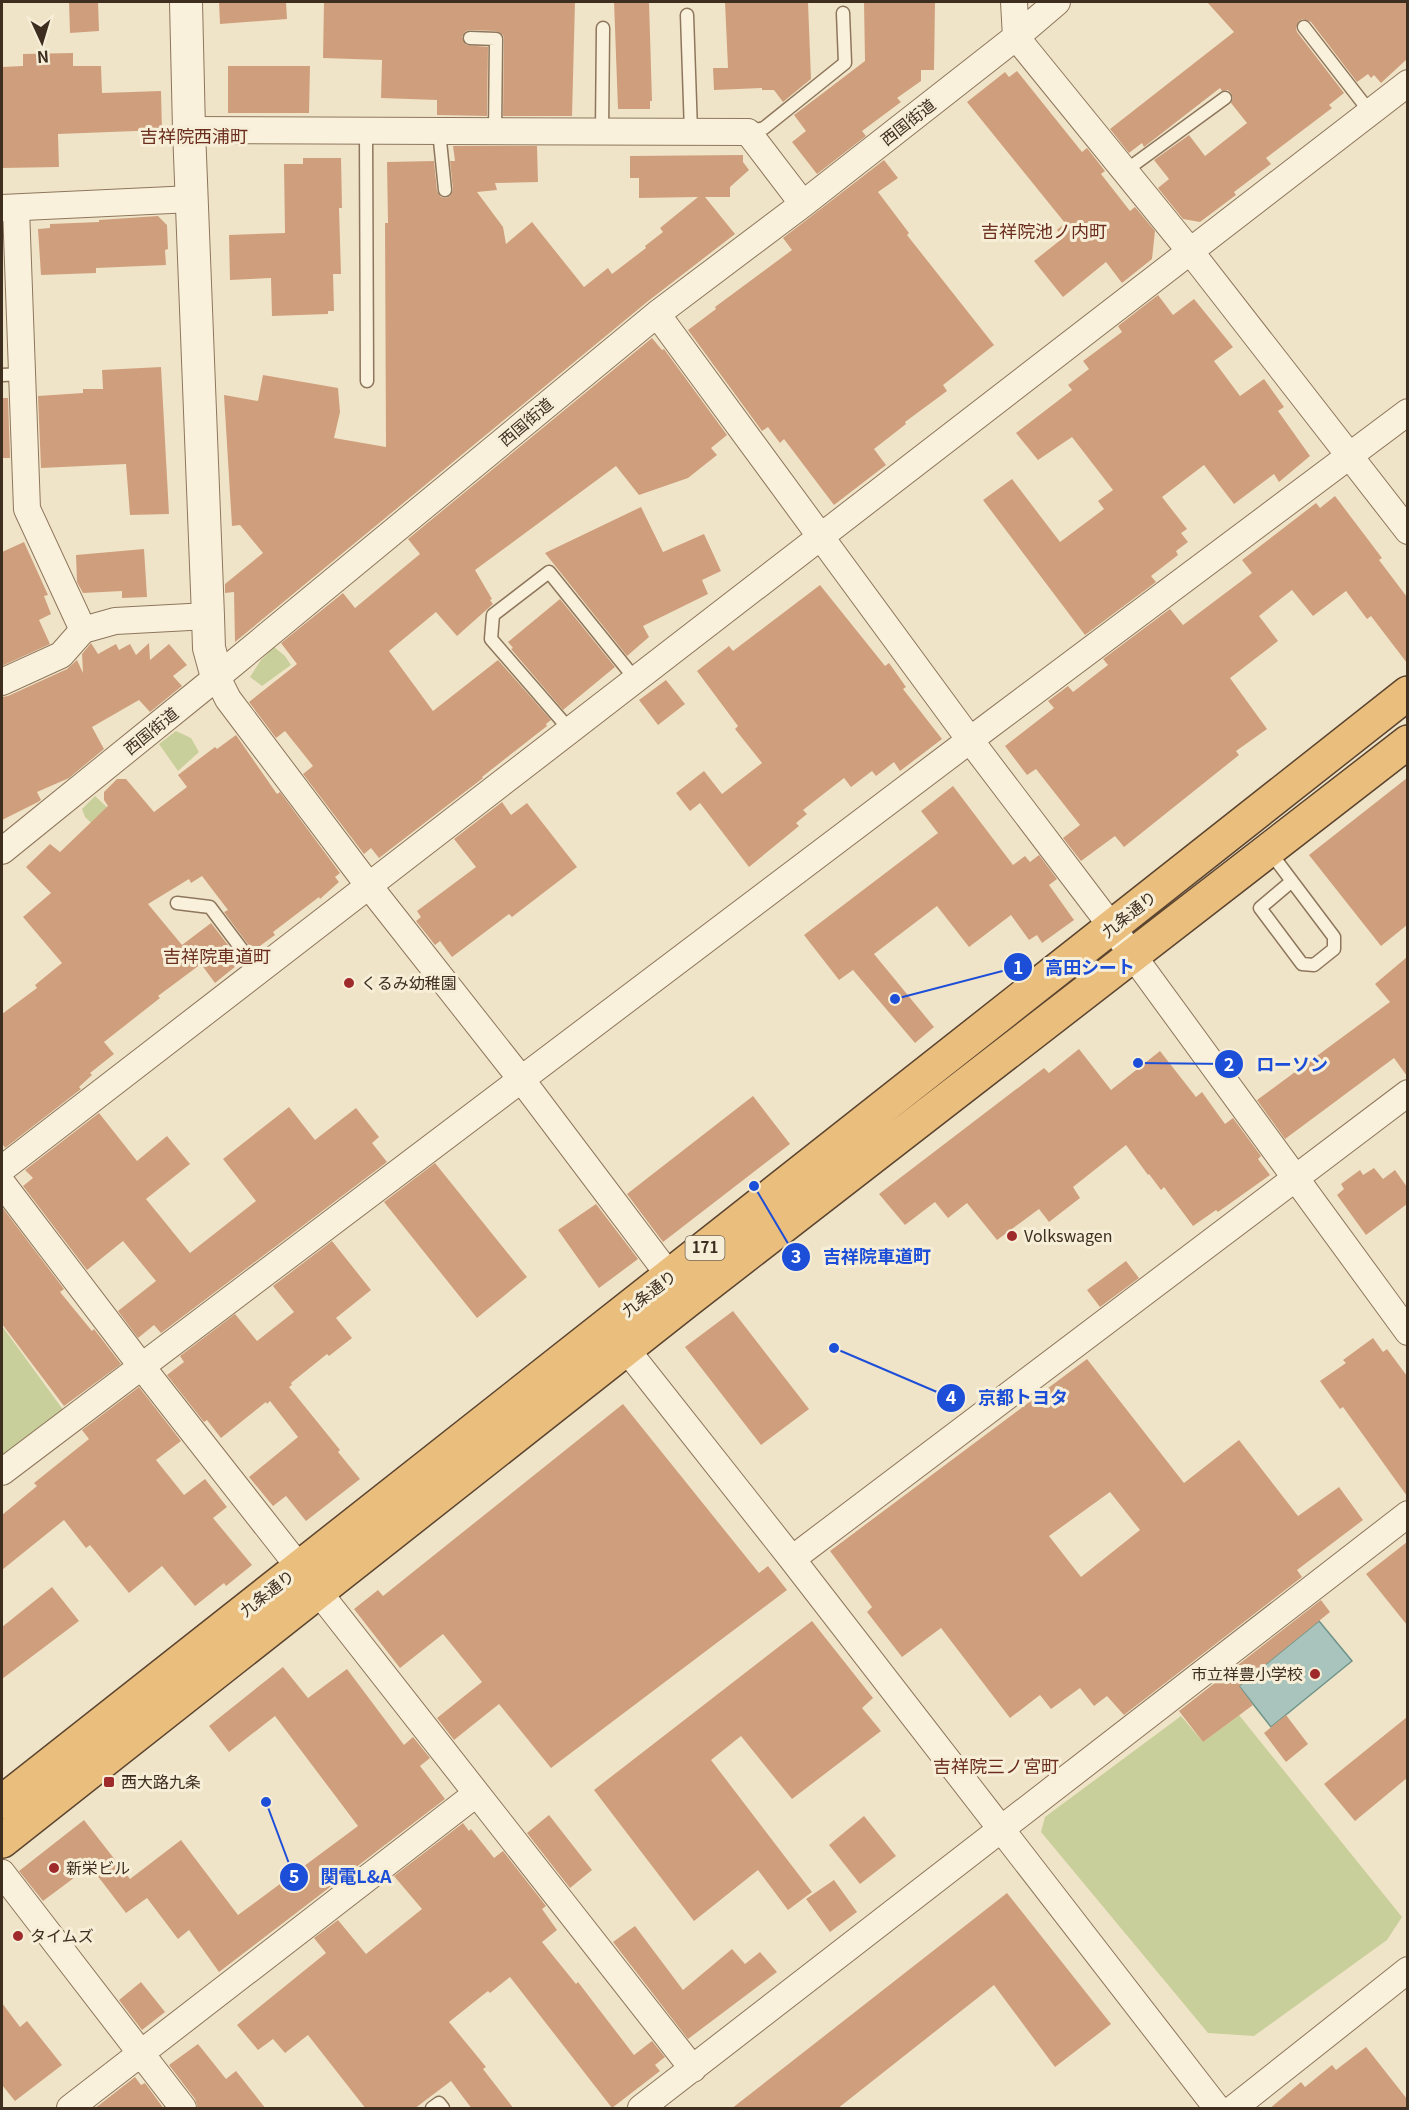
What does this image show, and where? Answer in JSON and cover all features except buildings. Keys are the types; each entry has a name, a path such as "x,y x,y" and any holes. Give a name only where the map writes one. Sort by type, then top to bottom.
{"highway":[{"name":"九条通り","path":"2,1841 309,1580 679,1288 1112,927 1407,693"},
{"name":"九条通り","path":"679,1288 1133,956 1407,742"},
{"name":"九条通り","path":"2,1802 309,1580"}],"street":[{"path":"186,2 209,648 217,677 228,699 679,1288"},
{"path":"1014,2 1016,37 1190,251 1407,531"},
{"name":"西国街道","path":"2,851 657,314 803,204 1016,37 1057,2"},
{"path":"2,1169 1407,82"},
{"path":"189,130 748,132 803,204"},
{"path":"83,630 27,509 13,375 9,208 192,199"},
{"path":"657,314 970,740 1112,927 1407,1332"},
{"path":"2,1472 1407,412"},
{"path":"2,682 61,655 83,630 115,621 208,616"},
{"path":"792,1559 1407,1094"},
{"path":"2,1183 142,1367 693,2069"},
{"path":"617,1337 792,1559 1216,2109"},
{"path":"641,2109 1407,1514"},
{"path":"70,2109 476,1794"},
{"path":"2,1873 183,2109"},
{"path":"1234,2109 1407,1970"}],"lane":[{"path":"748,132 764,128 845,63 843,13"},
{"path":"687,15 691,132"},
{"path":"1304,27 1370,112"},
{"path":"602,132 603,28"},
{"path":"470,38 496,39 495,131"},
{"path":"1125,171 1225,98"},
{"path":"366,131 367,381"},
{"path":"439,131 445,190"},
{"path":"570,730 491,639 493,615 549,572 636,680"},
{"path":"1270,851 1334,937 1334,949 1314,965 1302,964 1260,908 1292,881"},
{"path":"177,903 210,907 258,971"},
{"path":"432,2109 439,2103 443,2109"}],"green space":[{"path":"274,647 285,656 291,665 262,686 250,677 261,660"},
{"path":"176,731 191,738 199,752 178,771 159,744"},
{"path":"95,796 108,808 105,836 85,817 82,809"},
{"path":"2,1326 64,1411 2,1457"},
{"path":"1239,1715 1402,1917 1387,1940 1254,2036 1208,2033 1041,1832 1045,1817 1181,1716 1203,1742"}],"water":[{"path":"1319,1621 1352,1661 1271,1727 1239,1686"}],"place":[{"name":"くるみ幼稚園","path":"349,983"},
{"name":"高田シート","path":"895,999"},
{"name":"ローソン","path":"1138,1063"},
{"name":"吉祥院車道町","path":"754,1186"},
{"name":"Volkswagen","path":"1012,1236"},
{"name":"京都トヨタ","path":"834,1348"},
{"name":"市立祥豊小学校","path":"1315,1674"},
{"name":"西大路九条","path":"109,1782"},
{"name":"関電L&A","path":"266,1802"},
{"name":"新栄ビル","path":"54,1868"},
{"name":"タイムズ","path":"18,1936"}],"district":[{"name":"吉祥院西浦町","path":"194,137"},
{"name":"吉祥院池ノ内町","path":"1044,232"},
{"name":"吉祥院車道町","path":"217,957"},
{"name":"吉祥院三ノ宮町","path":"996,1767"}]}
